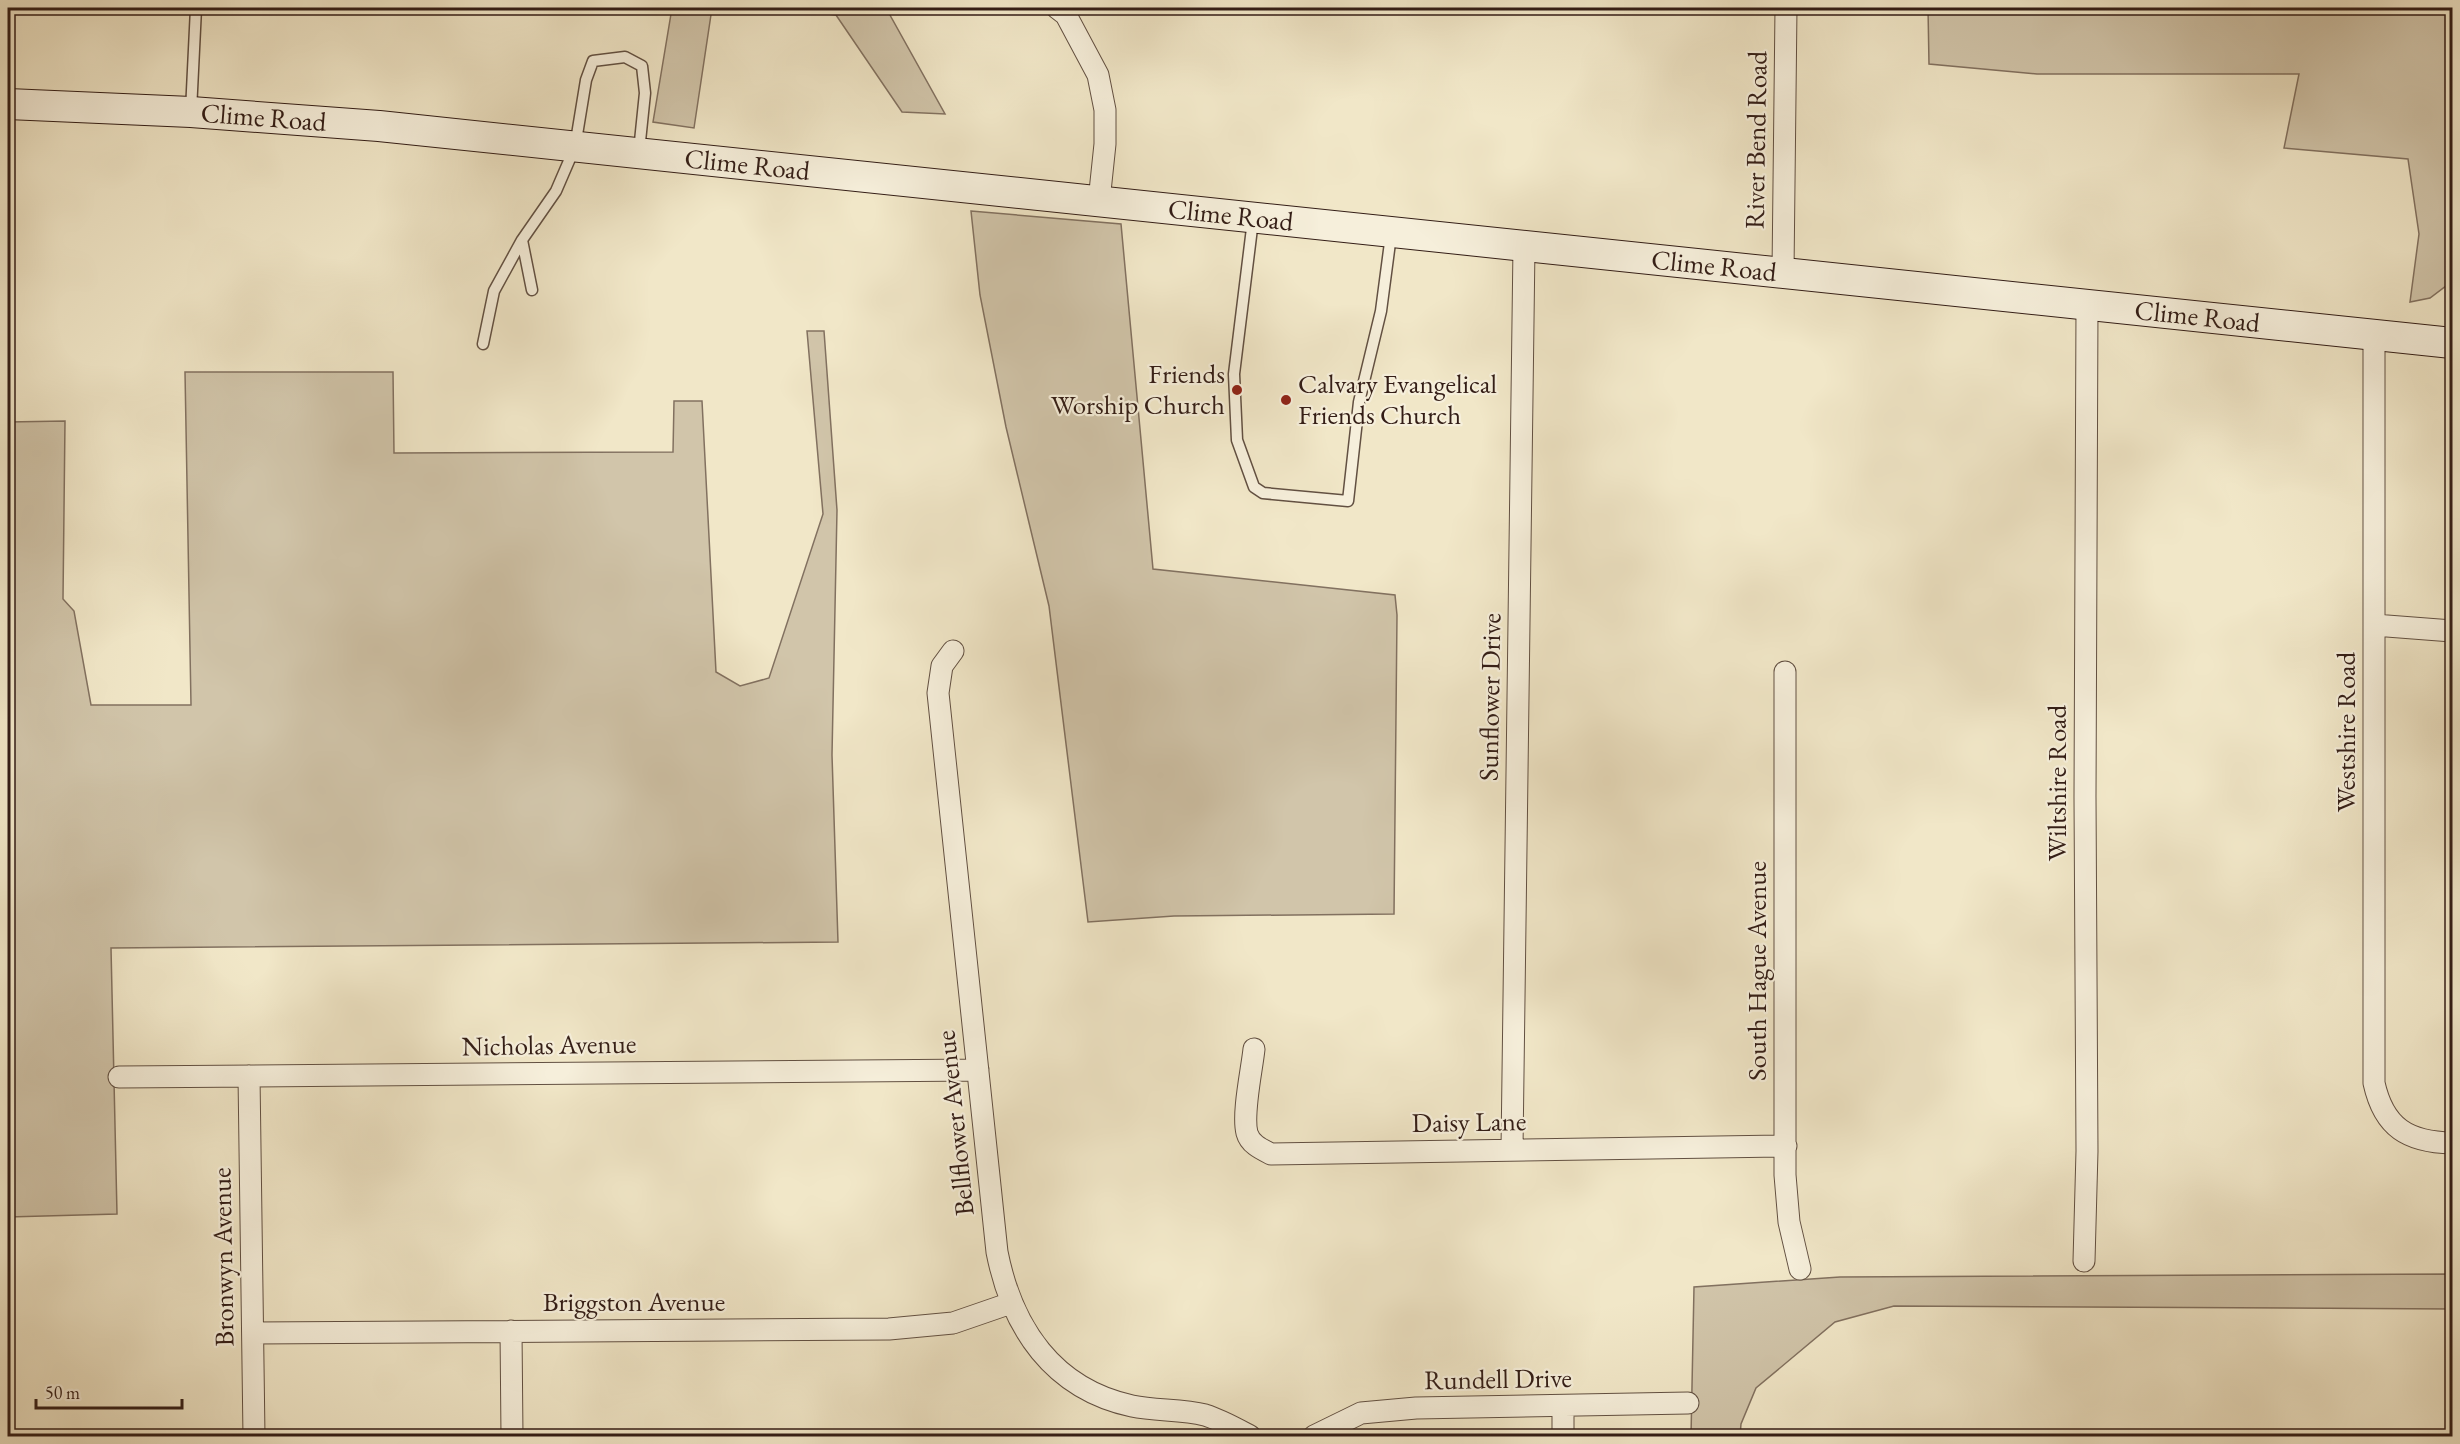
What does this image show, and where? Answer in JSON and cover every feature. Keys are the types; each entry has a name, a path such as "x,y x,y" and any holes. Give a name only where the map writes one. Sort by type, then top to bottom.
{"main road":[{"name":"Clime Road","path":"8,104 191,112 379,126 2452,343"}],"street":[{"name":"River Bend Road","path":"1783,272 1786,8"},
{"path":"1066,10 1098,75 1105,110 1105,144 1099,201"},
{"name":"Sunflower Drive","path":"1512,1149 1524,246"},
{"name":"Wiltshire Road","path":"2084,1261 2087,1151 2085,785 2087,306"},
{"name":"Westshire Road","path":"2374,336 2374,1083 2379,1105 2391,1123 2416,1139 2452,1143"},
{"path":"2374,625 2452,631"},
{"name":"Bellflower Avenue","path":"953,651 942,666 938,693 997,1252 1002,1279 1011,1303 1027,1334 1044,1357 1085,1390 1133,1406 1203,1415 1224,1422 1250,1437"},
{"name":"South Hague Avenue","path":"1785,672 1786,1146 1789,1222 1800,1269"},
{"name":"Daisy Lane","path":"1254,1049 1246,1118 1247,1134 1256,1147 1270,1154 1786,1146"},
{"name":"Nicholas Avenue","path":"119,1077 978,1070"},
{"name":"Bronwyn Avenue","path":"249,1076 254,1437"},
{"name":"Briggston Avenue","path":"253,1333 889,1329 953,1323 1011,1303"},
{"path":"511,1331 512,1437"},
{"name":"Rundell Drive","path":"1314,1437 1361,1413 1416,1408 1688,1403"},
{"path":"1563,1406 1563,1437"}],"lane":[{"path":"191,112 196,8"},
{"path":"483,344 494,291 522,240 556,191 575,147 586,80 594,61 625,57 642,66 645,93 639,154"},
{"path":"1253,218 1234,375 1237,440 1254,487 1263,493 1288,496 1348,501 1359,402 1381,311 1392,232"},
{"path":"522,240 532,290"}],"shaded area":[{"path":"672,8 712,8 694,128 653,122"},
{"path":"776,8 886,8 945,114 902,112 836,15"},
{"path":"1928,8 2452,8 2452,284 2450,283 2430,298 2410,302 2419,234 2408,159 2284,148 2299,74 2037,74 1929,64"},
{"path":"971,211 1121,224 1153,569 1395,595 1397,615 1394,914 1174,916 1088,922 1049,606 1006,427 980,295"},
{"path":"807,331 824,331 837,510 832,755 838,942 111,948 117,1214 8,1217 8,422 65,421 63,599 74,611 91,705 191,705 185,372 393,372 394,453 673,452 674,401 702,401 716,672 740,686 769,678 823,514"},
{"path":"2452,1274 2452,1309 1894,1306 1835,1322 1756,1388 1741,1424 1740,1436 1691,1436 1694,1287 1840,1277"}],"place":[{"name":"Friends Worship Church","path":"1237,390"},
{"name":"Calvary Evangelical Friends Church","path":"1286,400"}]}
